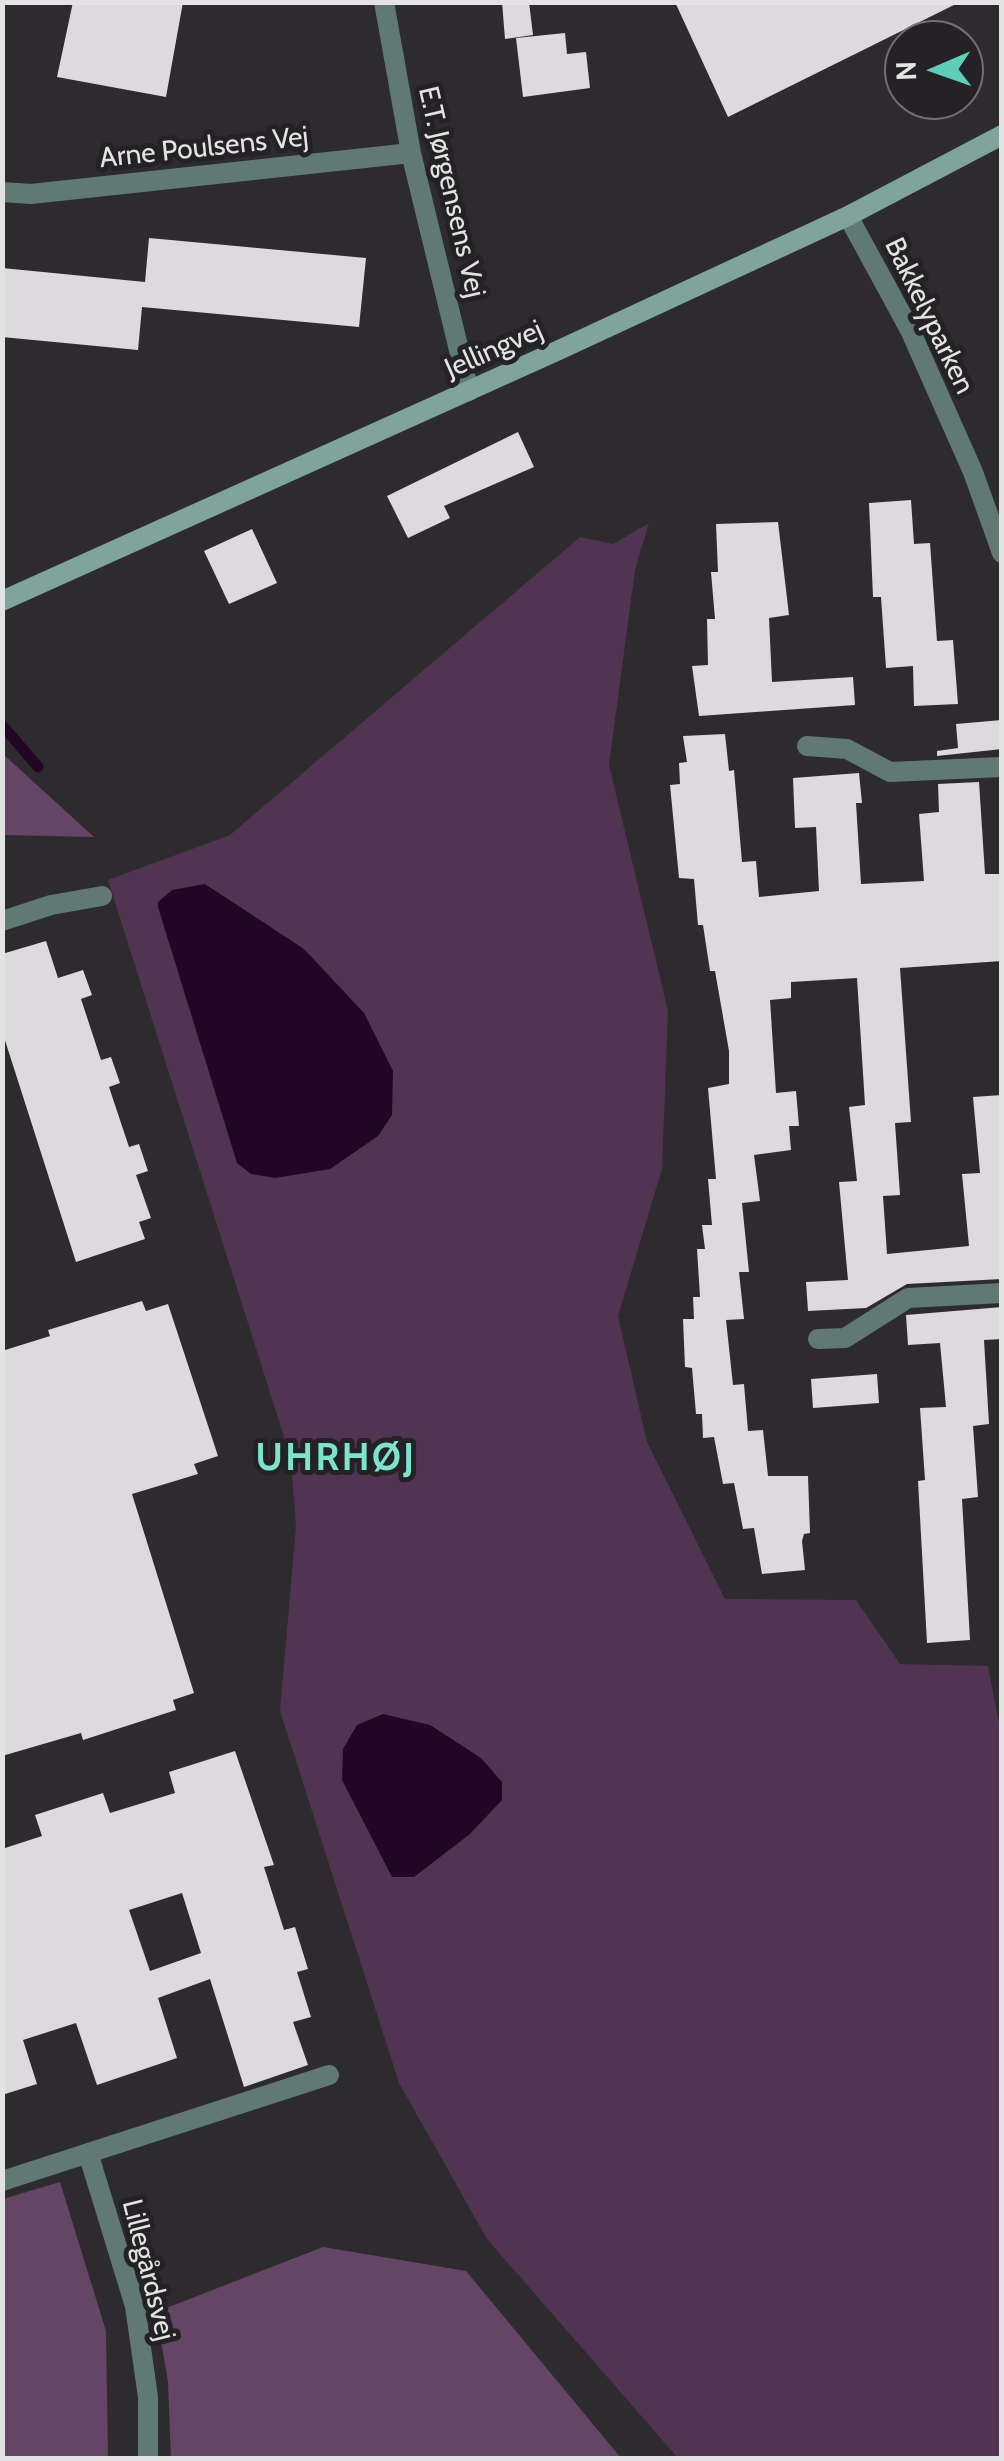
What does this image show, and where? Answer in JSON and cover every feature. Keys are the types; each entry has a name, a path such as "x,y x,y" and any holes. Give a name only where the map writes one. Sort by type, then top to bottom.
{"main road":[{"name":"Jellingvej","path":"2,601 469,392 848,216 1002,135"}],"street":[{"name":"E.T. Jørgensens Vej","path":"384,2 410,154 469,392"},
{"name":"Arne Poulsens Vej","path":"2,192 30,194 410,154"},
{"name":"Bakkelyparken","path":"848,216 910,330 972,472 1002,553"},
{"path":"807,746 847,749 890,772 1002,767"},
{"path":"2,921 50,905 102,896"},
{"path":"818,1339 845,1338 908,1298 1002,1293"},
{"path":"2,2182 329,2075"},
{"name":"Lillegårdsvej","path":"89,2156 135,2306 148,2397 148,2458"}],"shaded area":[{"path":"649,523 635,570 609,765 668,1011 662,1169 618,1316 647,1442 725,1599 856,1600 900,1664 988,1666 1002,1739 1001,2458 678,2458 487,2239 399,2083 280,1711 296,1526 291,1459 108,880 230,835 580,537 613,544"},
{"path":"3,754 94,837 3,835"},
{"path":"205,884 304,949 364,1013 393,1071 392,1115 378,1136 330,1169 275,1178 251,1174 237,1163 158,907 158,902 172,890"},
{"path":"383,1714 430,1725 481,1758 502,1782 502,1800 470,1834 414,1877 392,1877 342,1780 343,1749 357,1725"},
{"path":"60,2182 106,2331 108,2458 3,2458 3,2199"},
{"path":"323,2247 466,2271 621,2458 171,2458 168,2382 156,2312"}],"building":[{"path":"73,2 183,2 166,97 57,77"},
{"path":"502,2 529,2 533,35 505,39"},
{"path":"675,2 960,2 924,20 884,20 884,40 728,117"},
{"path":"565,33 567,54 586,52 590,88 523,97 516,38"},
{"path":"149,238 366,258 359,327 142,307 138,350 2,337 2,268 145,282"},
{"path":"518,432 534,467 444,506 450,518 408,538 387,496"},
{"path":"911,500 914,544 930,543 937,641 953,640 958,704 914,706 913,666 886,668 881,597 873,597 869,503"},
{"path":"778,522 789,615 769,618 772,682 853,677 855,705 699,716 692,666 708,665 707,619 715,619 711,572 718,572 716,524"},
{"path":"252,529 277,583 229,604 204,551"},
{"path":"1002,720 1002,749 937,756 937,751 958,748 956,724"},
{"path":"725,734 729,771 734,770 742,862 756,861 759,897 819,891 816,827 795,828 793,778 859,773 862,803 856,803 861,884 924,881 919,814 939,812 938,784 979,782 985,874 1002,874 1002,961 900,968 911,1122 895,1123 900,1195 883,1196 887,1254 969,1246 962,1174 980,1173 973,1097 1002,1095 1002,1279 907,1284 866,1308 808,1311 806,1282 848,1280 839,1182 857,1181 849,1107 865,1105 857,978 791,982 791,998 770,1000 776,1093 796,1091 799,1126 789,1126 791,1150 754,1155 760,1201 742,1203 749,1272 739,1272 744,1319 726,1320 733,1385 744,1384 748,1431 763,1430 768,1476 808,1476 810,1533 804,1534 802,1541 805,1570 762,1574 754,1528 743,1529 734,1483 723,1484 714,1437 703,1438 702,1414 696,1414 692,1368 685,1367 683,1319 694,1319 693,1297 700,1297 697,1249 705,1249 702,1225 712,1225 708,1179 716,1179 708,1088 729,1084 729,1051 715,971 710,971 703,925 698,925 694,879 679,878 670,785 680,784 679,763 687,762 683,736"},
{"path":"46,941 58,978 83,970 92,995 81,999 101,1060 111,1057 120,1083 109,1087 129,1147 139,1144 148,1171 136,1175 151,1218 139,1222 145,1239 76,1262 2,1031 2,954"},
{"path":"142,1301 146,1311 168,1304 218,1456 194,1464 198,1474 132,1494 194,1693 173,1700 176,1710 83,1740 81,1733 2,1756 2,1351 50,1336 48,1330"},
{"path":"1002,1307 1002,1339 984,1340 989,1424 973,1426 978,1497 962,1499 970,1640 927,1643 918,1481 925,1480 920,1408 946,1407 940,1343 908,1345 906,1315"},
{"path":"877,1374 879,1403 813,1408 811,1379"},
{"path":"235,1751 274,1865 264,1867 284,1930 295,1927 308,1969 297,1972 311,2017 293,2022 308,2065 244,2087 210,1979 158,1998 177,2058 97,2085 76,2023 23,2040 37,2084 2,2095 2,1849 42,1836 35,1815 103,1793 110,1813 175,1793 169,1772","holes":["182,1893 201,1953 150,1971 129,1910"]}],"waterway":[{"path":"2,725 38,767"}],"district":[{"name":"UHRHØJ","path":"336,1459"}]}
